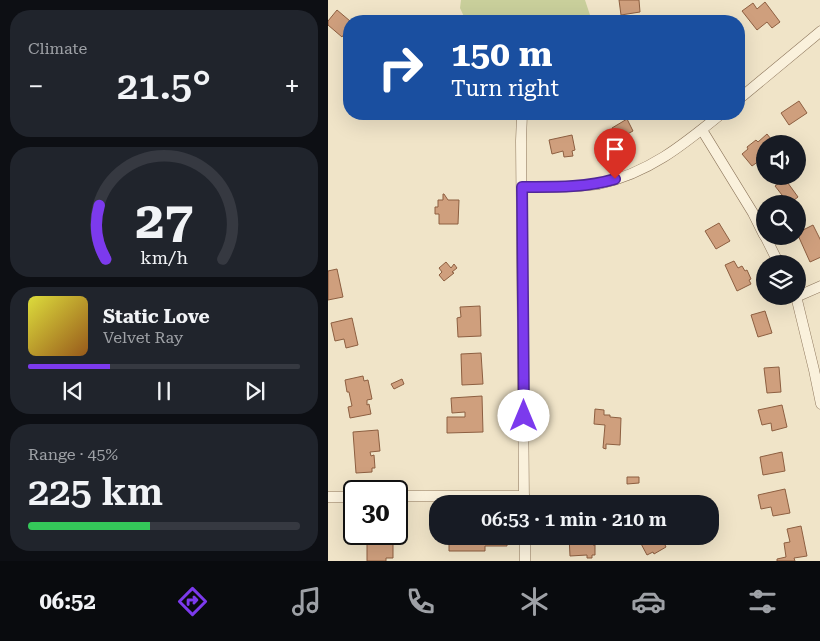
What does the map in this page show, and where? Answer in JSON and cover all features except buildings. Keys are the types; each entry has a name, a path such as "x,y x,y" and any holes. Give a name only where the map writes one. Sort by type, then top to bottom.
{"street":[{"path":"745,94 820,31"},
{"path":"522,120 524,495"},
{"path":"522,187 598,184 633,174 664,158 714,120"},
{"path":"702,130 756,218"},
{"path":"806,292 820,286"},
{"path":"798,305 814,370 820,404"},
{"path":"408,496 429,497"},
{"path":"328,497 343,497"},
{"path":"525,545 525,561"}],"green space":[{"path":"461,0 585,0 590,15 463,15 460,8"}],"route":[{"path":"524,416 522,187 598,184 615,179"}]}
